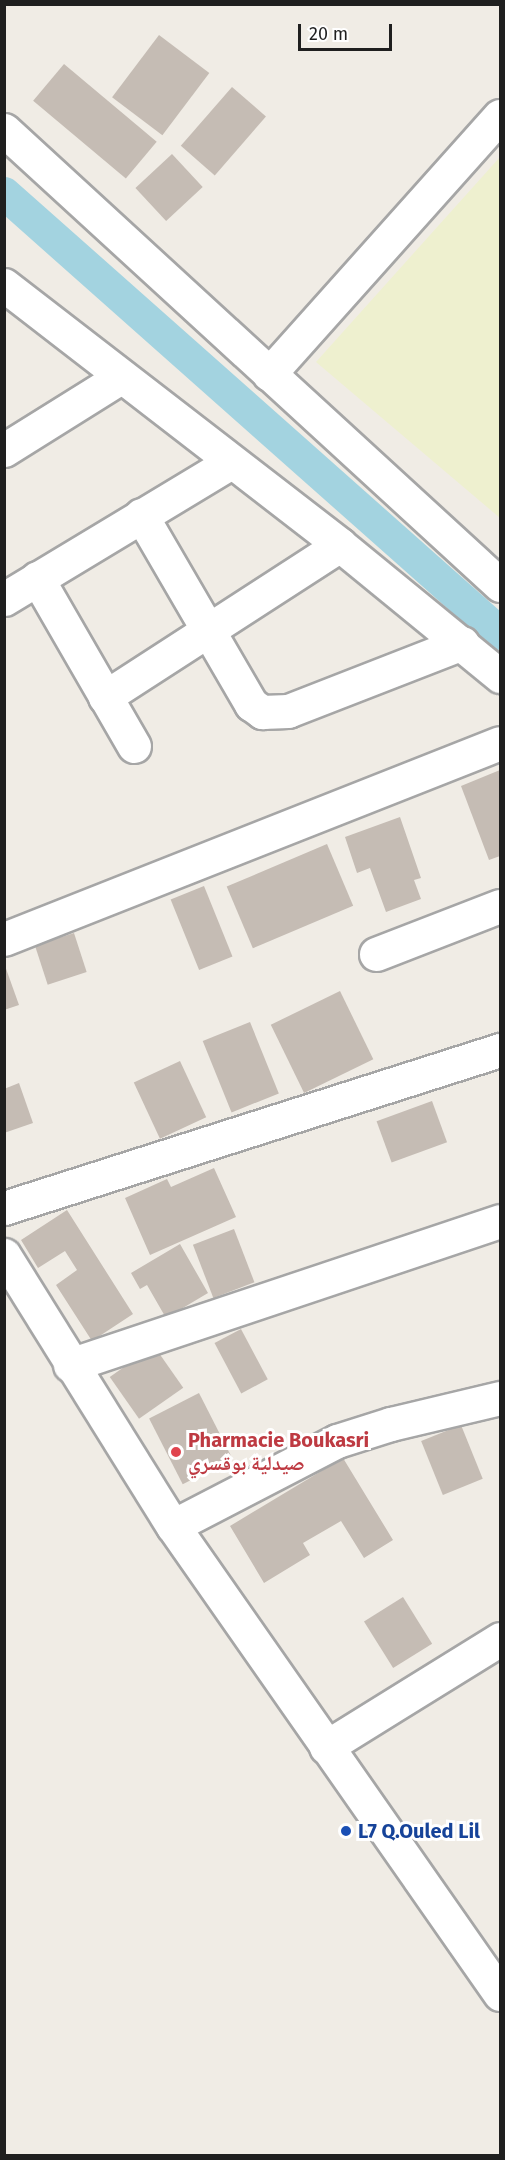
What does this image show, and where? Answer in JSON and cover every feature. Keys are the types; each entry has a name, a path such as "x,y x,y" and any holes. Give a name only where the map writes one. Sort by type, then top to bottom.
{"street":[{"path":"269,374 501,116"},
{"path":"4,130 501,585"},
{"path":"6,289 340,545 501,676"},
{"path":"4,450 121,377"},
{"path":"4,598 231,462"},
{"path":"141,515 251,704 273,714 462,643"},
{"path":"105,697 209,632 340,545"},
{"path":"38,578 134,746"},
{"path":"4,939 501,743"},
{"path":"376,954 501,906"},
{"path":"4,1208 501,1050"},
{"path":"70,1365 501,1221"},
{"path":"4,1255 70,1365 173,1526 501,1994"},
{"path":"173,1526 337,1441 381,1426 501,1398"},
{"path":"326,1747 501,1639"}],"green space":[{"path":"500,157 500,518 316,362"}],"building":[{"path":"159,35 209,73 162,135 112,97"},
{"path":"64,64 157,142 126,179 33,101"},
{"path":"232,87 266,117 215,175 181,146"},
{"path":"172,154 203,187 166,221 135,188"},
{"path":"500,770 500,856 489,860 461,786"},
{"path":"400,817 421,878 414,880 421,899 386,912 370,868 357,873 345,837"},
{"path":"327,844 353,906 253,948 227,887"},
{"path":"204,886 232,956 199,970 171,899"},
{"path":"74,933 87,972 48,985 35,946"},
{"path":"4,963 19,1005 4,1010"},
{"path":"340,991 373,1059 304,1093 271,1025"},
{"path":"250,1022 279,1093 232,1112 203,1041"},
{"path":"180,1061 206,1117 160,1139 134,1083"},
{"path":"19,1083 33,1123 4,1133 4,1089"},
{"path":"432,1101 447,1142 392,1163 377,1121"},
{"path":"214,1168 236,1217 150,1255 125,1198 167,1179 171,1187"},
{"path":"67,1210 133,1314 92,1341 56,1285 77,1270 65,1251 38,1268 21,1240"},
{"path":"234,1229 254,1282 213,1298 193,1245"},
{"path":"180,1244 208,1293 166,1318 147,1285 140,1289 131,1273"},
{"path":"241,1329 268,1379 241,1393 215,1343"},
{"path":"154,1346 183,1388 139,1419 110,1377"},
{"path":"199,1393 233,1459 183,1484 149,1418"},
{"path":"461,1425 483,1479 443,1495 421,1441"},
{"path":"343,1458 393,1540 364,1558 341,1521 303,1543 310,1555 264,1583 230,1526"},
{"path":"403,1597 432,1644 393,1668 364,1621"}],"waterway":[{"path":"4,193 500,633"}],"place":[{"name":"Pharmacie Boukasri صيدلية بوقسري","path":"176,1452"},
{"name":"L7 Q.Ouled Lil","path":"346,1831"}]}
